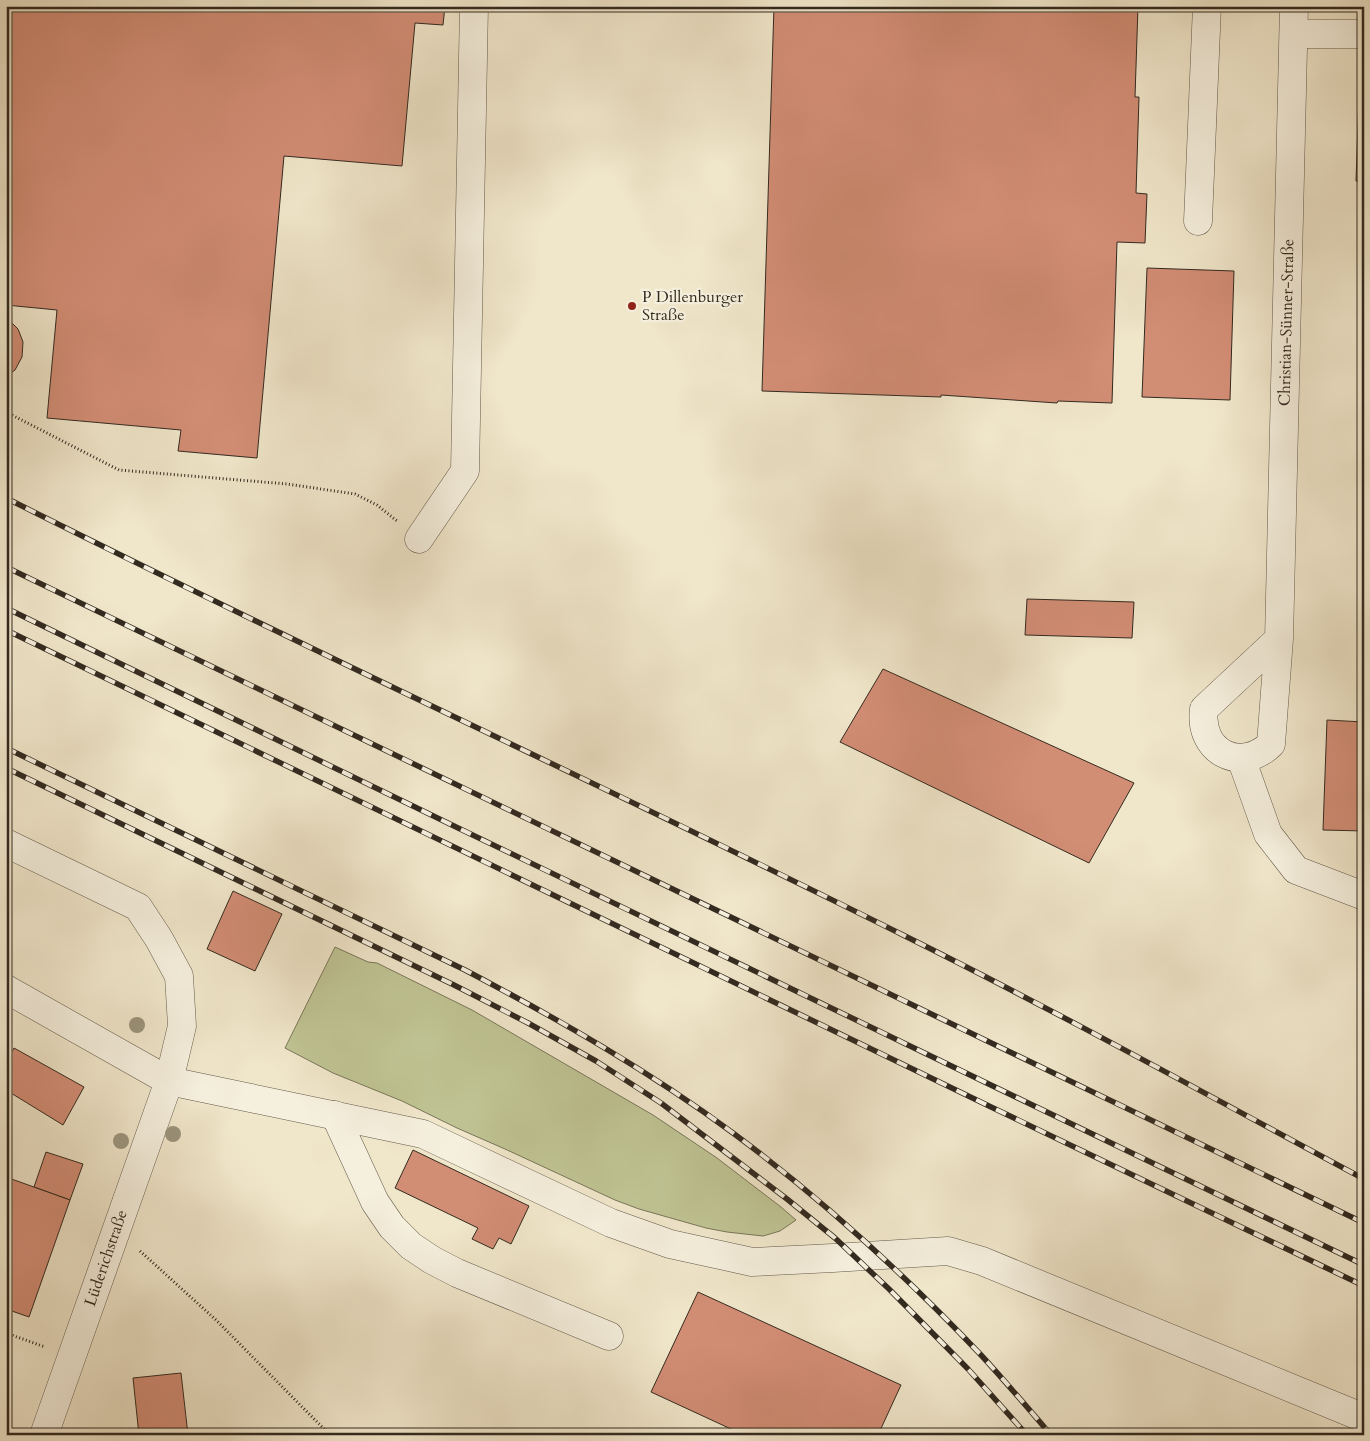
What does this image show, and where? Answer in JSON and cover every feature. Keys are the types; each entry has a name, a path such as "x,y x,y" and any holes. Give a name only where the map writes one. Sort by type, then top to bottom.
{"street":[{"path":"419,539 465,471 474,6"},
{"path":"1198,221 1207,6"},
{"name":"Christian-Sünner-Straße","path":"1241,758 1253,757 1264,751 1271,744 1279,639 1294,6"},
{"path":"1294,34 1364,34"},
{"path":"1279,639 1204,709 1205,731 1210,742 1218,750 1229,756 1241,758 1268,834 1296,870 1364,896"},
{"name":"Lüderichstraße","path":"6,843 138,908 159,939 179,976 182,1026 169,1081 44,1435"},
{"path":"6,989 169,1081 423,1134 611,1223 670,1244 752,1262 948,1250 982,1261 1364,1418"},
{"path":"335,1115 375,1202 392,1227 411,1246 457,1273 609,1336"}],"path":[{"path":"6,412 119,470 287,484 355,494 377,505 419,539"},
{"path":"116,1230 216,1320 330,1435"},
{"path":"6,1333 72,1356"}],"green space":[{"path":"335,947 368,962 377,963 472,1010 653,1115 717,1158 796,1220 780,1231 763,1236 706,1228 639,1209 615,1200 457,1128 402,1101 333,1073 285,1048"}],"building":[{"path":"6,6 445,6 443,25 415,23 402,166 284,156 257,458 178,451 181,430 47,418 57,310 6,305"},
{"path":"774,6 1138,6 1135,97 1139,97 1136,193 1147,194 1145,243 1117,242 1112,403 1058,401 1057,403 941,395 941,397 762,391"},
{"path":"1359,95 1364,96 1364,181 1356,181"},
{"path":"1147,268 1234,271 1230,400 1142,397"},
{"path":"6,317 18,329 23,342 22,357 15,370 6,377"},
{"path":"1027,599 1134,602 1132,638 1025,635"},
{"path":"883,669 1134,783 1089,863 840,742"},
{"path":"1327,720 1364,722 1364,831 1323,830"},
{"path":"233,891 282,914 255,971 207,949"},
{"path":"14,1048 84,1087 63,1125 6,1090 6,1063"},
{"path":"413,1150 529,1206 511,1244 499,1238 493,1249 472,1239 478,1228 395,1188"},
{"path":"46,1152 83,1164 70,1200 34,1187"},
{"path":"6,1177 70,1200 29,1317 6,1309"},
{"path":"698,1292 901,1385 878,1435 744,1435 651,1392"},
{"path":"181,1373 188,1435 139,1435 133,1378"}],"railway":[{"path":"6,498 230,609 681,826 963,965 1364,1179"},
{"path":"6,567 1364,1223"},
{"path":"6,608 1364,1265"},
{"path":"6,630 1364,1286"},
{"path":"6,748 465,970 569,1027 669,1088 733,1133 799,1184 893,1267 981,1355 1051,1435"},
{"path":"6,768 454,985 596,1061 661,1103 835,1238 889,1289 968,1369 1027,1435"}],"place":[{"name":"P Dillenburger Straße","path":"632,306"}]}
